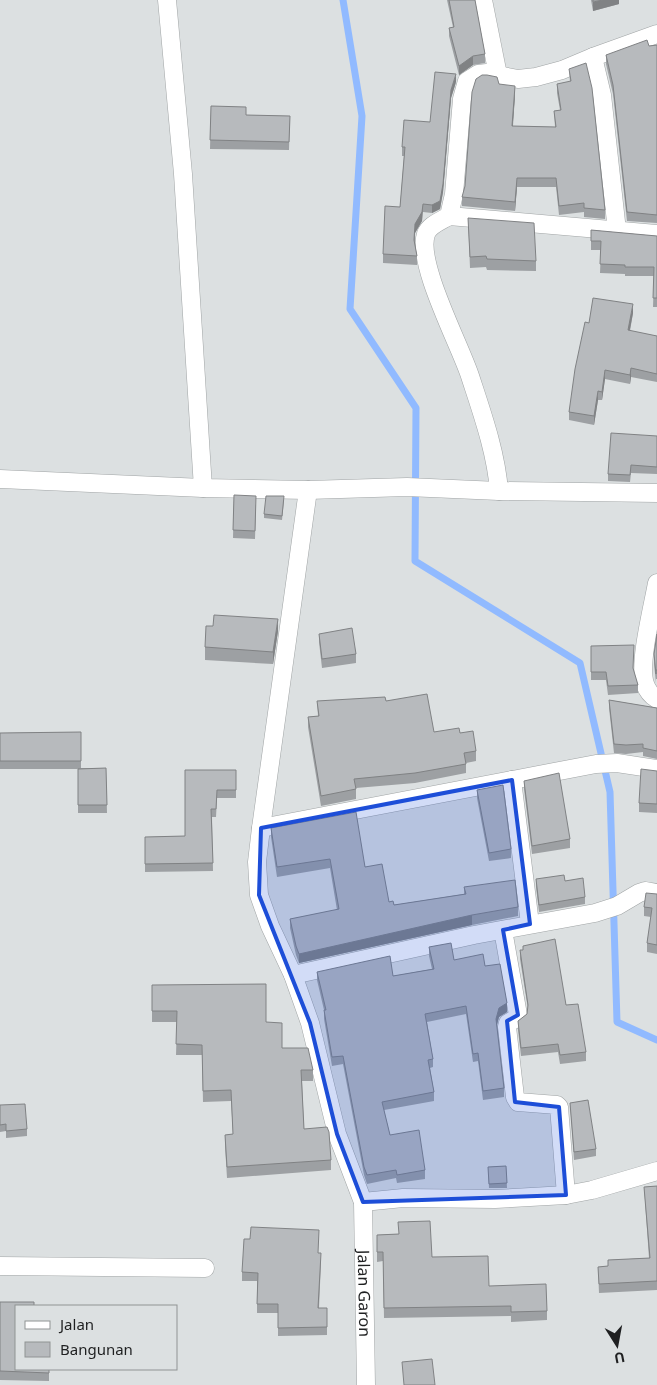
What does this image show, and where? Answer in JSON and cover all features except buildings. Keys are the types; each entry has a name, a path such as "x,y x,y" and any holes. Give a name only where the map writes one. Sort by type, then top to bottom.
{"street":[{"path":"167,0 183,174 203,488"},
{"path":"483,0 498,75"},
{"path":"449,216 454,194 462,99 467,81 478,74 487,73 518,79 536,77 562,70 593,56 657,34"},
{"path":"593,56 602,95 617,231"},
{"path":"498,490 494,458 469,374 428,269 425,252 426,234 431,226 449,216 657,234"},
{"path":"0,478 203,488 308,490 407,487 657,493"},
{"name":"Jalan Garon","path":"308,490 257,862 259,895 270,926 294,974 310,1024 337,1134 363,1202 366,1385"},
{"path":"657,582 643,658 645,685 652,696 657,699"},
{"path":"262,828 596,764 617,763 657,769"},
{"path":"512,780 530,924"},
{"path":"294,974 611,908 638,893 645,891 657,893"},
{"path":"503,930 518,1015 517,1018 508,1023 507,1027 515,1097 518,1102 557,1105 560,1107 566,1195"},
{"path":"363,1202 403,1198 495,1199 566,1195 592,1190 657,1171"},
{"path":"0,1266 205,1268"}],"highlighted area":[{"path":"512,780 530,924 503,930 518,1015 507,1021 515,1102 559,1107 566,1195 363,1202 337,1134 310,1023 259,895 261,828"}],"waterway":[{"path":"343,0 362,116 350,309 416,408 415,561 580,663 610,792 617,1022 657,1040"}]}
